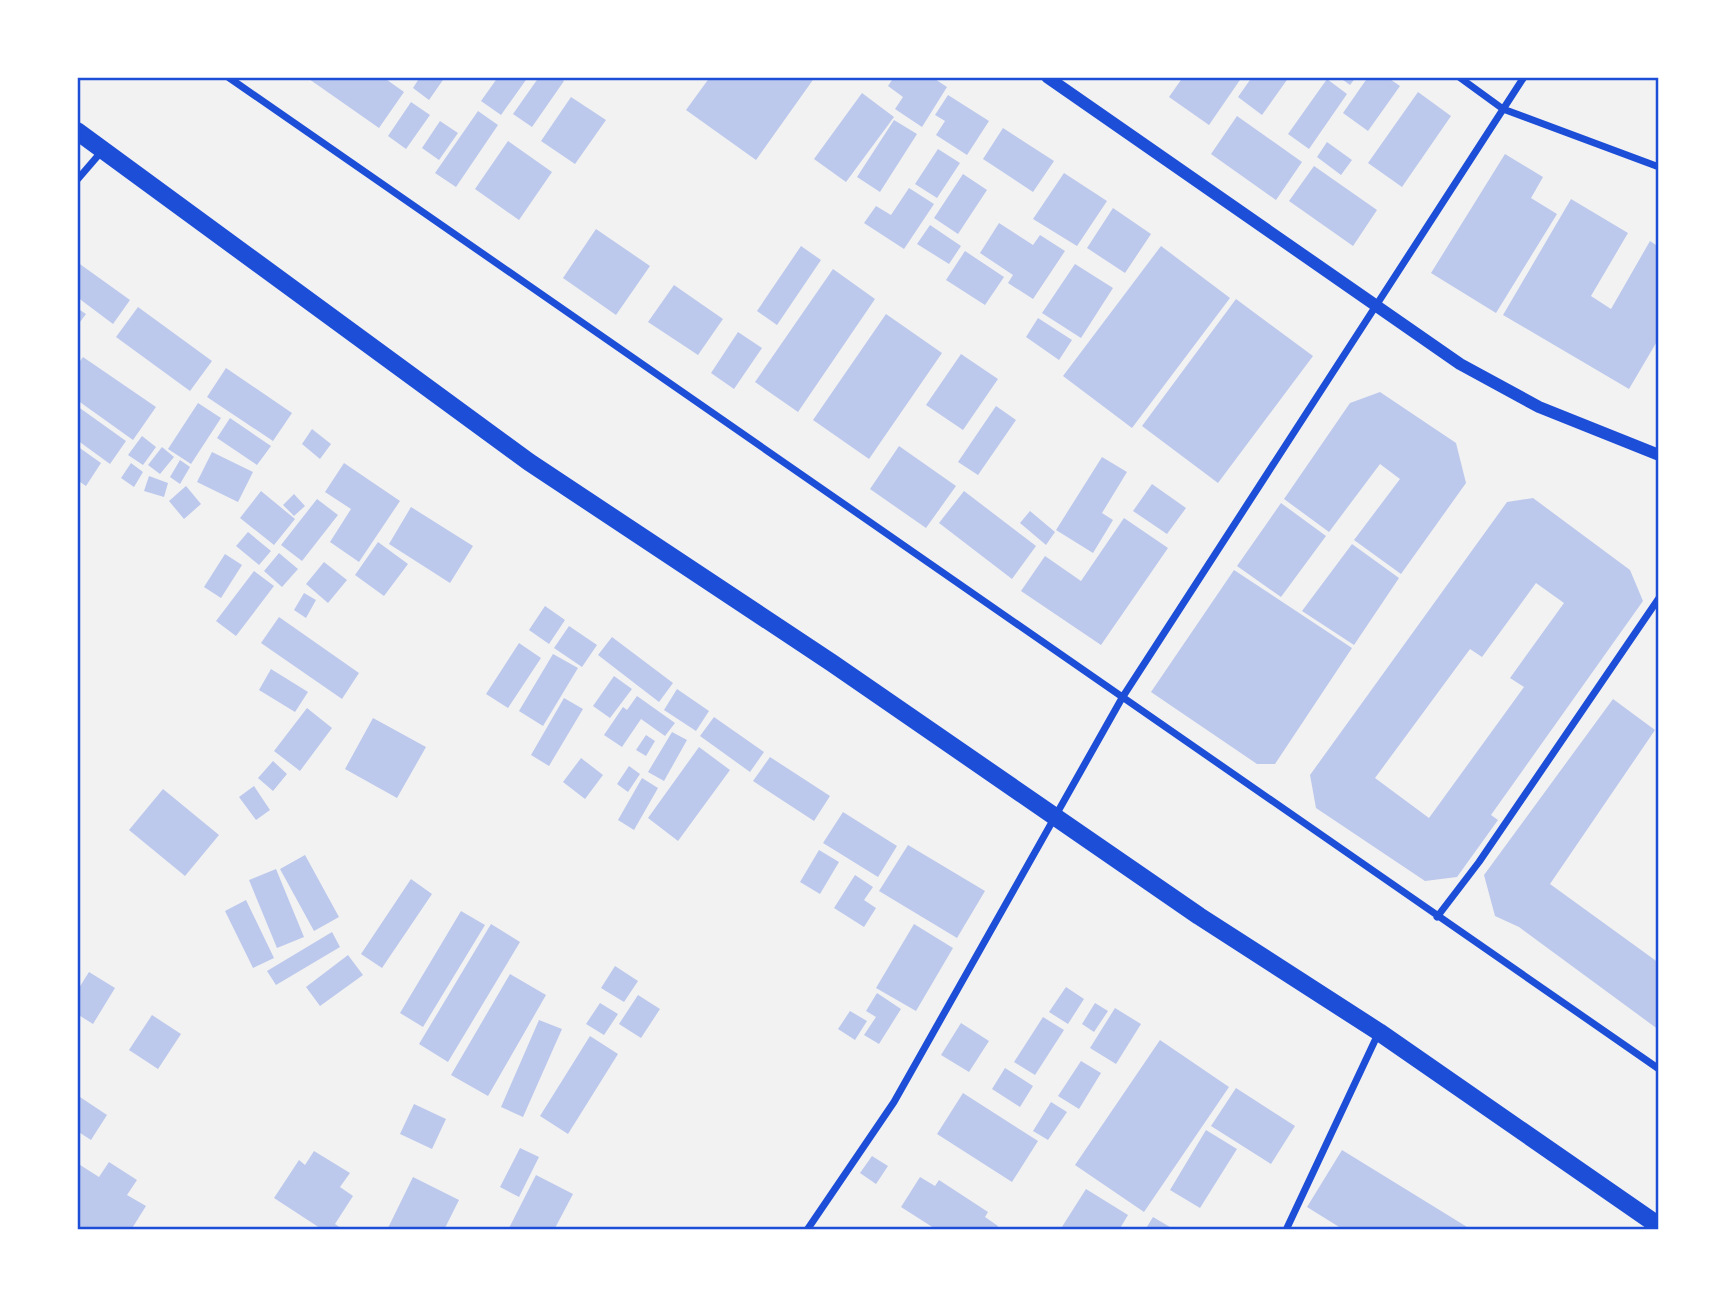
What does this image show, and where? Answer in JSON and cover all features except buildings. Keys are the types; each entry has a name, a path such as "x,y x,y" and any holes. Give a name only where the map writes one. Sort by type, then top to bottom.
{"main road":[{"path":"77,131 529,462 832,663 1199,916 1379,1032 1659,1226"}],"street":[{"path":"229,77 1659,1069"},
{"path":"1047,77 1460,364 1538,407 1659,456"},
{"path":"1459,77 1503,109 1659,167"},
{"path":"807,1230 894,1102 1122,698 1524,77"},
{"path":"77,180 102,151"},
{"path":"1437,917 1479,862 1659,598"},
{"path":"1286,1230 1379,1032"}]}
